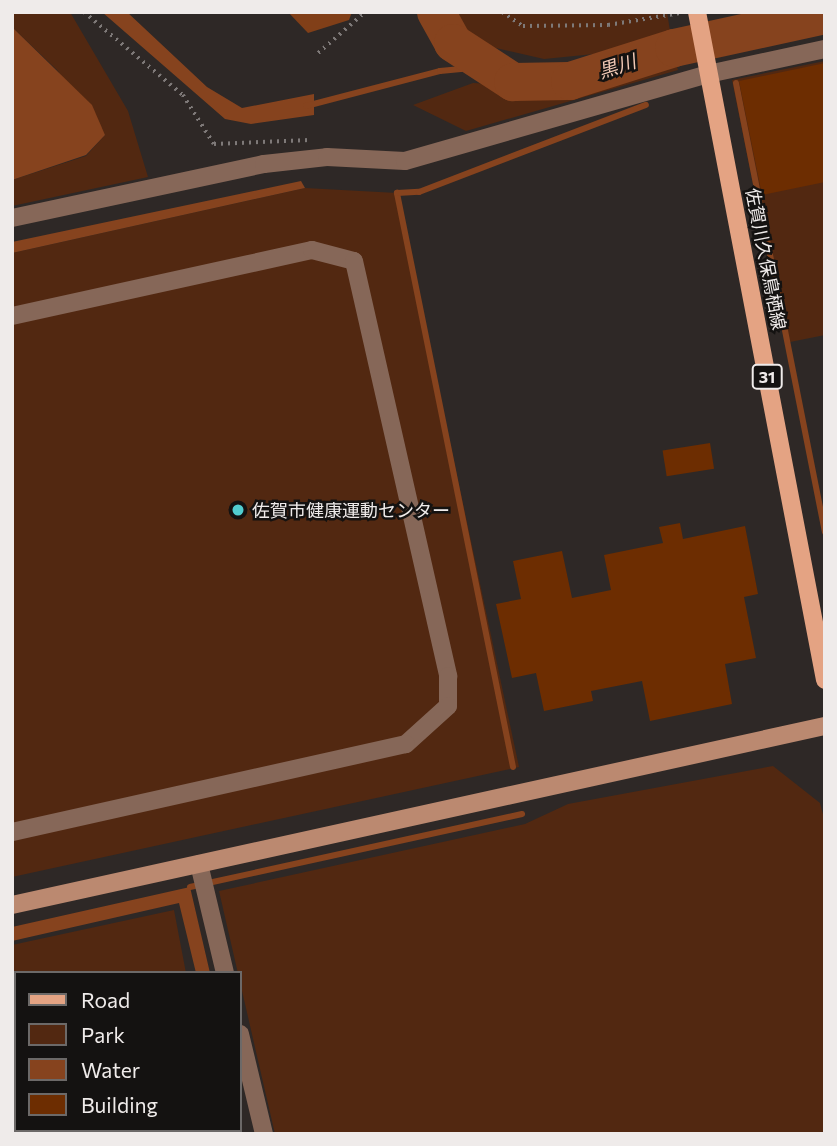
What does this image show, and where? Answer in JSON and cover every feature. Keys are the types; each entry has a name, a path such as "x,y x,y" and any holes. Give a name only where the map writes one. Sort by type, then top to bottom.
{"main road":[{"name":"佐賀川久保鳥栖線","path":"697,12 825,680"}],"street":[{"path":"12,218 264,163 327,156 405,161 435,155 708,74 825,49"},
{"path":"12,316 312,250 354,261 401,459 448,677 447,706 406,744 12,832"},
{"path":"12,905 202,877 825,726"},
{"path":"202,877 225,971"},
{"path":"242,1042 264,1134"}],"path":[{"path":"84,12 183,95 214,144 306,136 327,156"},
{"path":"318,53 365,12"},
{"path":"502,12 523,26 608,25 682,12"}],"green space":[{"path":"12,12 70,12 128,111 148,177 12,206 12,180 86,156 105,135 57,70 12,27"},
{"path":"449,12 667,12 671,37 614,52 544,59 478,44"},
{"path":"674,54 678,70 466,131 413,105 473,83 567,88"},
{"path":"825,61 825,335 785,343 732,80"},
{"name":"佐賀市健康運動センター","path":"305,188 397,193 519,767 12,877 12,253"},
{"path":"773,766 820,803 825,822 825,1134 275,1134 242,991 242,971 237,971 219,891 525,824 568,804"},
{"path":"174,910 186,971 14,971 14,1132 218,1134 12,1134 12,945"}],"shaded area":[{"path":"288,12 352,12 349,20 308,33"}],"water":[{"path":"102,12 127,12 207,87 242,108 314,94 314,115 251,124 225,119"},
{"path":"12,27 92,105 105,135 86,155 12,180"},
{"path":"301,181 305,188 12,253 12,242"},
{"path":"190,887 210,971 196,971 179,903 12,941 12,927"}],"building":[{"path":"825,63 825,182 762,195 739,81"},
{"path":"710,443 714,469 667,476 663,451"},
{"path":"680,523 683,539 745,526 758,594 744,597 756,658 725,664 732,704 650,721 642,681 591,691 593,701 544,711 536,673 512,678 496,604 521,599 513,561 562,551 572,598 611,590 604,555 663,543 659,527"}],"waterway":[{"name":"黒川","path":"436,12 453,43 513,82 570,81 674,48 825,15"},
{"path":"306,106 440,71 482,67"},
{"path":"736,83 825,532"},
{"path":"513,767 397,193 419,192 646,105"},
{"path":"190,887 522,814"}],"place":[{"name":"佐賀市健康運動センター","path":"238,510"}]}
